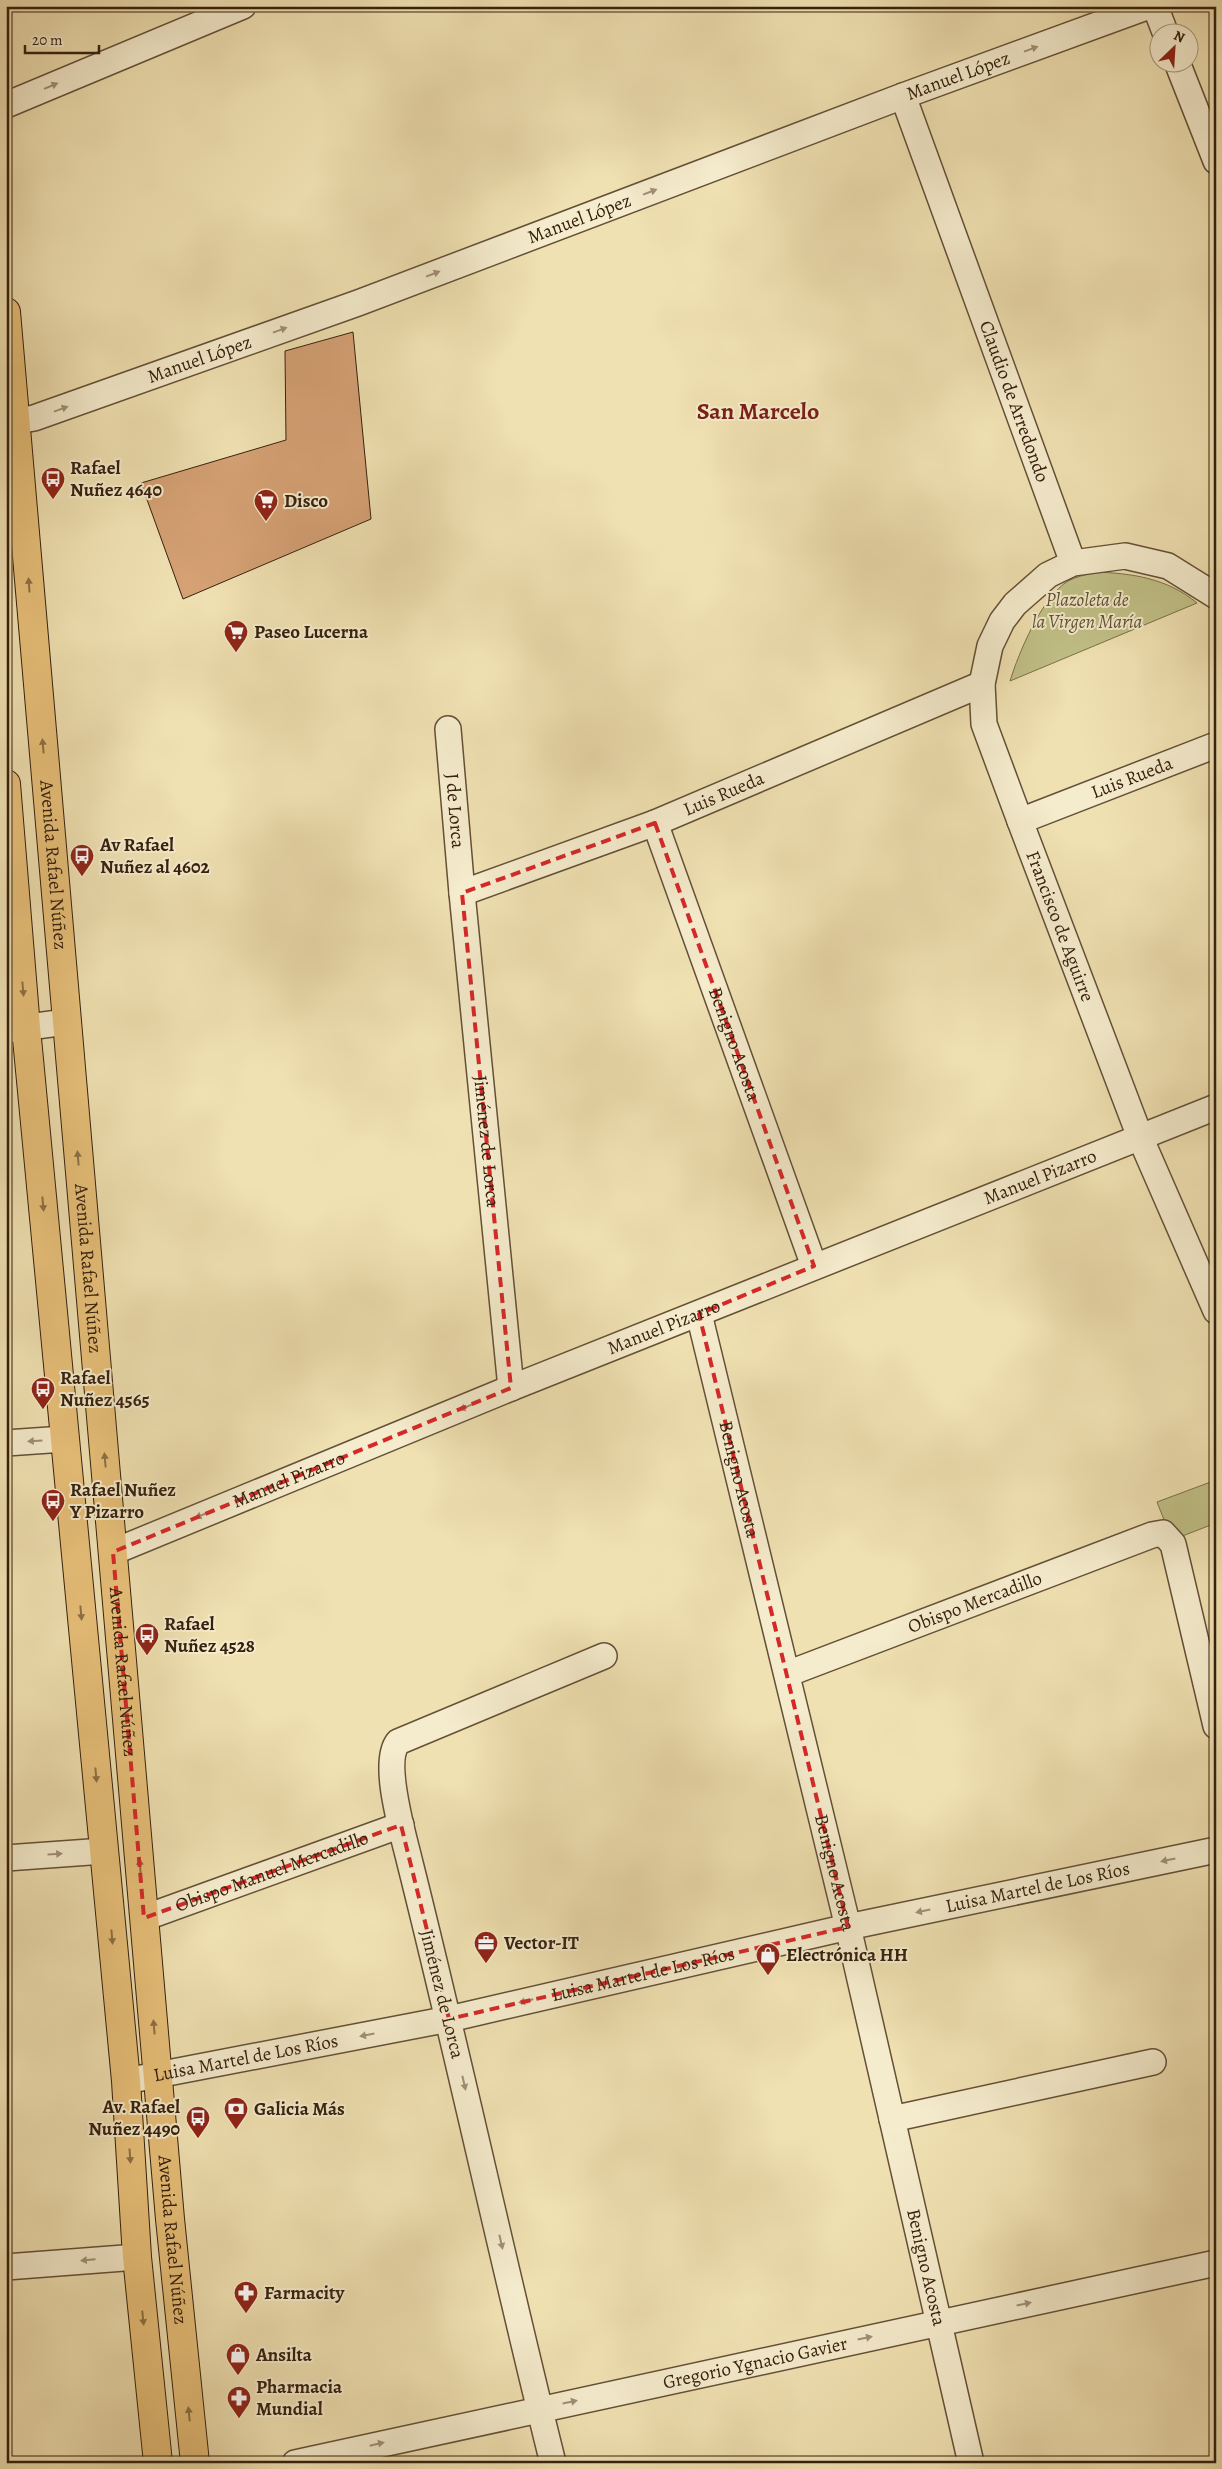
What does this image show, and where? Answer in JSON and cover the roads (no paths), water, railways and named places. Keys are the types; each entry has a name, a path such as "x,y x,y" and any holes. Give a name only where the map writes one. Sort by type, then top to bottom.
{"main road":[{"name":"Avenida Rafael Núñez","path":"6,312 10,423 66,1022 183,2357 195,2463"},
{"name":"Avenida Rafael Núñez","path":"6,784 16,1029 64,1439 126,2081 137,2256 158,2463"}],"street":[{"path":"6,105 242,6"},
{"name":"Manuel López","path":"10,423 34,418 358,303 903,96 1149,6"},
{"path":"1155,6 1162,22"},
{"path":"1181,72 1216,161"},
{"name":"Claudio de Arredondo","path":"903,96 1073,563"},
{"path":"1073,563 1125,556 1168,566 1216,596"},
{"name":"Francisco de Aguirre","path":"1073,563 1048,575 1016,604 1002,621 990,646 982,684 984,724 1140,1137 1216,1311"},
{"name":"Luis Rueda","path":"462,893 655,822 982,684"},
{"name":"J de Lorca","path":"448,728 462,893"},
{"name":"Luis Rueda","path":"1020,821 1216,745"},
{"name":"Benigno Acosta","path":"655,822 814,1266"},
{"name":"Jiménez de Lorca","path":"462,893 511,1388"},
{"path":"16,1029 66,1022"},
{"name":"Manuel Pizarro","path":"113,1552 511,1388 1216,1106"},
{"name":"Benigno Acosta","path":"699,1314 848,1927 971,2463"},
{"path":"6,1443 64,1439"},
{"name":"Obispo Mercadillo","path":"787,1674 1135,1541 1152,1535 1163,1534 1173,1544 1216,1726"},
{"name":"Jiménez de Lorca","path":"552,2463 449,2019 401,1825 390,1765 393,1749 398,1742 604,1656"},
{"name":"Obispo Manuel Mercadillo","path":"144,1918 401,1825"},
{"name":"Luisa Martel de Los Ríos","path":"126,2081 449,2019 848,1927 1216,1850"},
{"path":"6,1858 104,1851"},
{"path":"892,2119 1153,2062"},
{"path":"6,2267 137,2256"},
{"name":"Gregorio Ygnacio Gavier","path":"295,2463 539,2408 1216,2263"}],"place":[{"name":"Rafael Nuñez 4640","path":"53,500"},
{"name":"Disco","path":"266,522"},
{"name":"Paseo Lucerna","path":"236,653"},
{"name":"Av Rafael Nuñez al 4602","path":"82,877"},
{"name":"Rafael Nuñez 4565","path":"43,1410"},
{"name":"Rafael Nuñez Y Pizarro","path":"53,1522"},
{"name":"Rafael Nuñez 4528","path":"147,1656"},
{"name":"Vector-IT","path":"486,1964"},
{"name":"Electrónica HH","path":"768,1976"},
{"name":"Galicia Más","path":"236,2130"},
{"name":"Av. Rafael Nuñez 4490","path":"198,2139"},
{"name":"Farmacity","path":"246,2314"},
{"name":"Ansilta","path":"238,2376"},
{"name":"Pharmacia Mundial","path":"239,2419"}],"district":[{"name":"San Marcelo","path":"758,411"}],"park label":[{"name":"Plazoleta de la Virgen María","path":"1087,611"}]}
